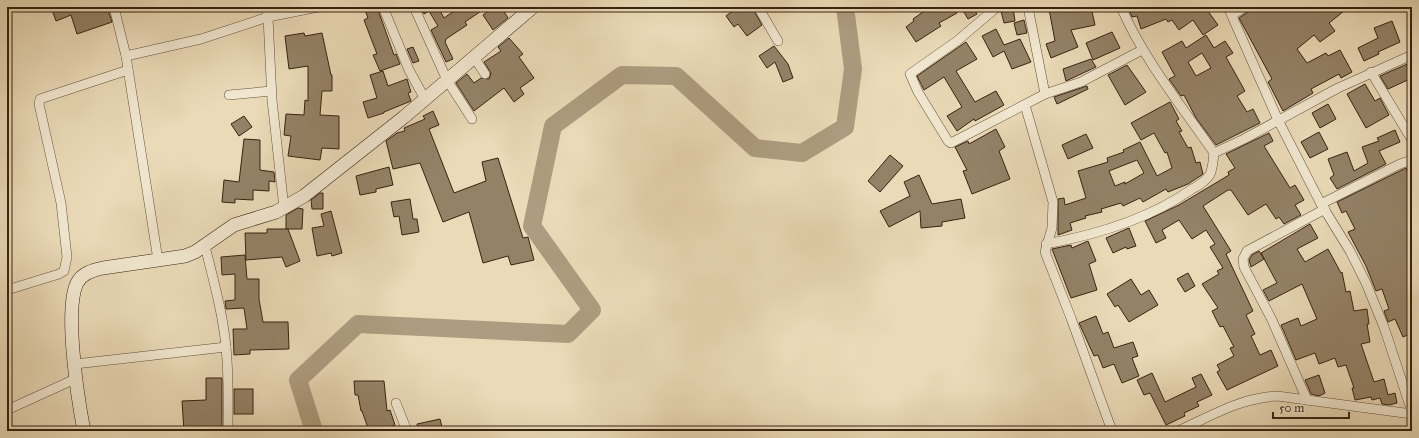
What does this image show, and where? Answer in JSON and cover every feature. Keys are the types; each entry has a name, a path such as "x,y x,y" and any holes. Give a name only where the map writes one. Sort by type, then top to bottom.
{"street":[{"path":"114,7 126,56 158,260"},
{"path":"266,7 268,17 271,91 284,208"},
{"path":"126,56 201,39 268,17 318,7"},
{"path":"382,7 409,70 425,99"},
{"path":"414,7 447,80 472,120"},
{"path":"84,431 75,379 73,307 78,281 92,271 185,256 205,246 234,225 265,216 284,208 304,196 425,99 533,7"},
{"path":"758,7 778,41"},
{"path":"997,7 957,41 912,71 910,74 910,78 948,141 951,143 1045,94 1081,82 1142,50"},
{"path":"1028,7 1045,94"},
{"path":"1046,244 1076,239 1149,213 1179,198 1210,175 1214,153 1165,86 1142,50 1121,7"},
{"path":"1178,431 1226,408 1258,397 1277,396 1412,413 1384,327 1366,283 1350,251 1323,206 1278,120 1230,11 1245,7"},
{"path":"1214,153 1244,140 1278,120 1371,72 1412,55"},
{"path":"474,57 485,74"},
{"path":"7,290 59,274 64,271 67,257 60,203 39,104 40,99 45,96 128,70"},
{"path":"1371,72 1412,140"},
{"path":"229,95 271,91"},
{"path":"1025,104 1053,202 1052,228 1046,244 1045,252 1071,318 1112,431"},
{"path":"1307,400 1272,320 1244,268 1243,259 1247,252 1254,247 1283,233 1323,206 1400,164 1412,160"},
{"path":"205,246 219,304 226,347 228,431"},
{"path":"64,271 78,281"},
{"path":"75,364 226,347"},
{"path":"7,410 75,379"},
{"path":"396,403 407,431"}],"building":[{"path":"51,7 107,7 112,22 77,34 71,15 56,21"},
{"path":"364,7 377,7 394,55 396,54 400,64 380,71 373,55 377,54 364,20 368,18"},
{"path":"421,7 438,7 444,18 460,7 487,7 465,22 467,25 446,39 445,42 453,59 446,62 431,30 438,26 429,11 424,14"},
{"path":"494,7 501,7 508,18 493,30 483,15"},
{"path":"738,7 752,7 762,25 747,36 738,24 734,27 726,16"},
{"path":"930,7 953,7 957,13 939,23 941,26 916,42 906,27 914,21 913,19"},
{"path":"961,7 973,7 977,14 968,19"},
{"path":"1060,7 1091,7 1095,25 1071,30 1078,47 1051,58 1046,44 1055,41 1049,9"},
{"path":"1128,7 1205,7 1218,25 1203,35 1193,20 1179,30 1172,20 1168,22 1166,19 1141,29 1137,16 1132,17"},
{"path":"1251,7 1349,7 1329,23 1335,31 1320,42 1314,35 1297,49 1307,63 1326,53 1328,56 1340,50 1352,72 1341,78 1339,74 1311,89 1313,93 1283,111 1268,82 1272,79 1239,18 1248,12"},
{"path":"1013,8 1015,21 1004,23 1001,11"},
{"path":"1024,20 1027,33 1017,35 1014,23"},
{"path":"1392,21 1400,42 1378,52 1379,54 1364,61 1358,48 1378,38 1374,28"},
{"path":"996,29 1004,45 1020,39 1031,62 1012,69 1004,51 993,57 982,36"},
{"path":"1112,32 1120,48 1093,60 1086,43"},
{"path":"304,33 305,36 322,33 332,75 332,91 322,91 320,115 339,116 339,149 322,148 320,160 288,156 291,136 284,135 286,114 304,115 305,100 308,101 308,66 289,69 285,36"},
{"path":"1206,35 1214,48 1225,41 1233,53 1226,57 1245,91 1237,96 1247,112 1253,109 1260,123 1216,145 1196,118 1184,95 1181,96 1169,79 1175,76 1162,52 1182,41 1186,48","holes":["1202,53 1211,68 1196,76 1188,62"]},
{"path":"509,38 523,54 519,57 534,78 520,88 524,94 514,102 504,88 474,111 456,83 467,74 474,83 481,78 489,79 491,73 484,62 501,51 498,47"},
{"path":"966,42 977,59 956,71 975,102 996,91 1004,105 975,121 974,119 957,131 947,116 962,107 944,77 924,90 917,76"},
{"path":"774,46 788,64 793,78 783,82 775,62 767,68 759,56"},
{"path":"413,47 419,61 413,63 407,49"},
{"path":"1091,59 1096,67 1066,81 1063,69"},
{"path":"1412,62 1412,78 1388,89 1380,76"},
{"path":"1127,65 1146,92 1125,105 1108,75"},
{"path":"383,71 388,86 407,79 411,92 408,93 411,101 384,113 368,118 363,102 377,98 370,75"},
{"path":"1365,84 1375,101 1380,98 1389,115 1366,128 1347,94"},
{"path":"1087,86 1088,89 1057,104 1054,97"},
{"path":"1170,102 1179,119 1176,121 1182,131 1179,132 1188,148 1191,147 1196,163 1200,162 1203,174 1188,184 1168,192 1166,189 1143,202 1140,198 1123,206 1121,203 1101,209 1102,212 1085,216 1086,218 1070,223 1072,230 1058,235 1058,199 1064,198 1065,205 1086,198 1078,171 1108,162 1107,158 1124,152 1123,150 1140,142 1157,176 1172,168 1167,152 1165,153 1154,133 1141,140 1131,123","holes":["1137,160 1144,173 1125,184 1125,182 1115,186 1109,171"]},
{"path":"1328,104 1336,119 1320,128 1312,113"},
{"path":"433,111 439,125 429,129 454,193 486,181 482,162 498,158 523,238 528,237 534,260 511,265 508,256 483,263 469,212 443,222 420,163 393,169 386,141 397,133 405,131 404,128 425,119 423,116"},
{"path":"244,116 252,127 239,136 231,124"},
{"path":"996,129 1005,147 999,151 1010,179 972,194 963,171 967,170 955,147 968,141 969,144"},
{"path":"1395,130 1400,142 1379,151 1386,164 1337,189 1330,178 1334,175 1328,159 1347,152 1354,171 1368,163 1362,147 1379,141 1377,138"},
{"path":"1319,132 1328,149 1310,158 1301,142"},
{"path":"1269,133 1273,141 1264,146 1290,188 1295,185 1304,200 1295,205 1301,215 1284,224 1279,217 1276,219 1266,204 1248,215 1231,190 1228,190 1203,206 1231,251 1226,254 1253,311 1246,315 1255,334 1251,336 1260,355 1271,350 1278,366 1227,390 1217,372 1220,370 1217,365 1234,356 1230,348 1234,347 1223,326 1220,327 1212,311 1218,308 1202,284 1219,274 1217,271 1223,268 1210,247 1215,244 1206,230 1192,239 1179,220 1162,230 1166,238 1156,243 1145,221 1179,205 1229,175 1228,172 1235,168 1226,154"},
{"path":"1086,134 1093,148 1068,159 1062,145"},
{"path":"244,139 260,140 260,170 274,172 275,182 269,181 269,191 253,190 253,200 235,199 235,203 222,202 224,180 239,182"},
{"path":"890,155 903,166 880,192 868,181"},
{"path":"389,167 393,185 376,189 376,192 360,195 356,176"},
{"path":"1406,168 1409,176 1412,174 1412,333 1403,337 1395,319 1388,322 1384,311 1389,309 1382,289 1376,291 1366,266 1348,232 1355,229 1346,211 1342,213 1337,202"},
{"path":"919,175 932,204 961,199 965,218 942,222 942,226 921,228 920,211 889,227 880,211 910,196 904,182"},
{"path":"320,193 323,193 323,209 312,209 311,200"},
{"path":"410,199 413,219 417,219 419,232 402,235 399,216 394,217 391,202"},
{"path":"298,208 303,209 302,229 286,229 286,215"},
{"path":"331,211 342,253 332,256 331,253 317,256 312,228 324,226 321,214"},
{"path":"1310,224 1318,238 1297,249 1305,262 1328,249 1341,273 1342,272 1346,292 1350,291 1354,311 1367,309 1369,324 1367,324 1370,342 1361,344 1374,382 1384,379 1388,395 1395,393 1397,403 1389,405 1382,404 1380,398 1372,400 1371,397 1355,400 1352,388 1354,388 1346,365 1338,367 1335,358 1319,364 1315,353 1296,360 1281,325 1298,318 1301,326 1317,319 1302,284 1269,301 1263,290 1277,283 1261,253"},
{"path":"1129,228 1136,246 1127,249 1126,247 1113,253 1106,238"},
{"path":"267,229 288,229 300,261 286,267 282,257 246,260 245,233 267,233"},
{"path":"1088,241 1096,261 1089,264 1097,290 1071,298 1052,249 1071,245 1072,248"},
{"path":"1259,251 1264,259 1251,267 1249,260 1252,255"},
{"path":"245,255 247,279 259,279 259,299 263,322 288,322 289,349 250,350 250,354 234,355 233,329 247,329 244,308 226,309 225,301 235,300 235,274 222,275 221,257"},
{"path":"1188,273 1195,286 1185,292 1177,279"},
{"path":"1131,279 1141,295 1149,290 1158,305 1129,322 1118,305 1115,307 1107,294"},
{"path":"1096,316 1103,334 1108,332 1114,348 1133,342 1138,356 1132,358 1139,376 1122,383 1114,364 1103,368 1098,355 1094,356 1079,323"},
{"path":"1152,373 1165,402 1196,387 1192,378 1201,374 1212,395 1197,402 1199,406 1184,413 1185,416 1166,425 1150,393 1144,395 1137,380"},
{"path":"1319,375 1325,393 1319,396 1311,394 1305,380"},
{"path":"206,378 222,378 222,427 212,428 212,431 184,431 182,401 206,400"},
{"path":"354,381 384,381 387,411 390,410 395,425 378,431 369,431 361,411 358,395 355,395"},
{"path":"234,389 253,389 253,414 234,414"},
{"path":"440,419 443,431 418,431 417,424"}],"waterway":[{"path":"314,431 298,380 358,324 568,334 592,310 532,226 553,126 622,75 676,76 755,148 802,153 845,127 853,69 845,7"}]}
